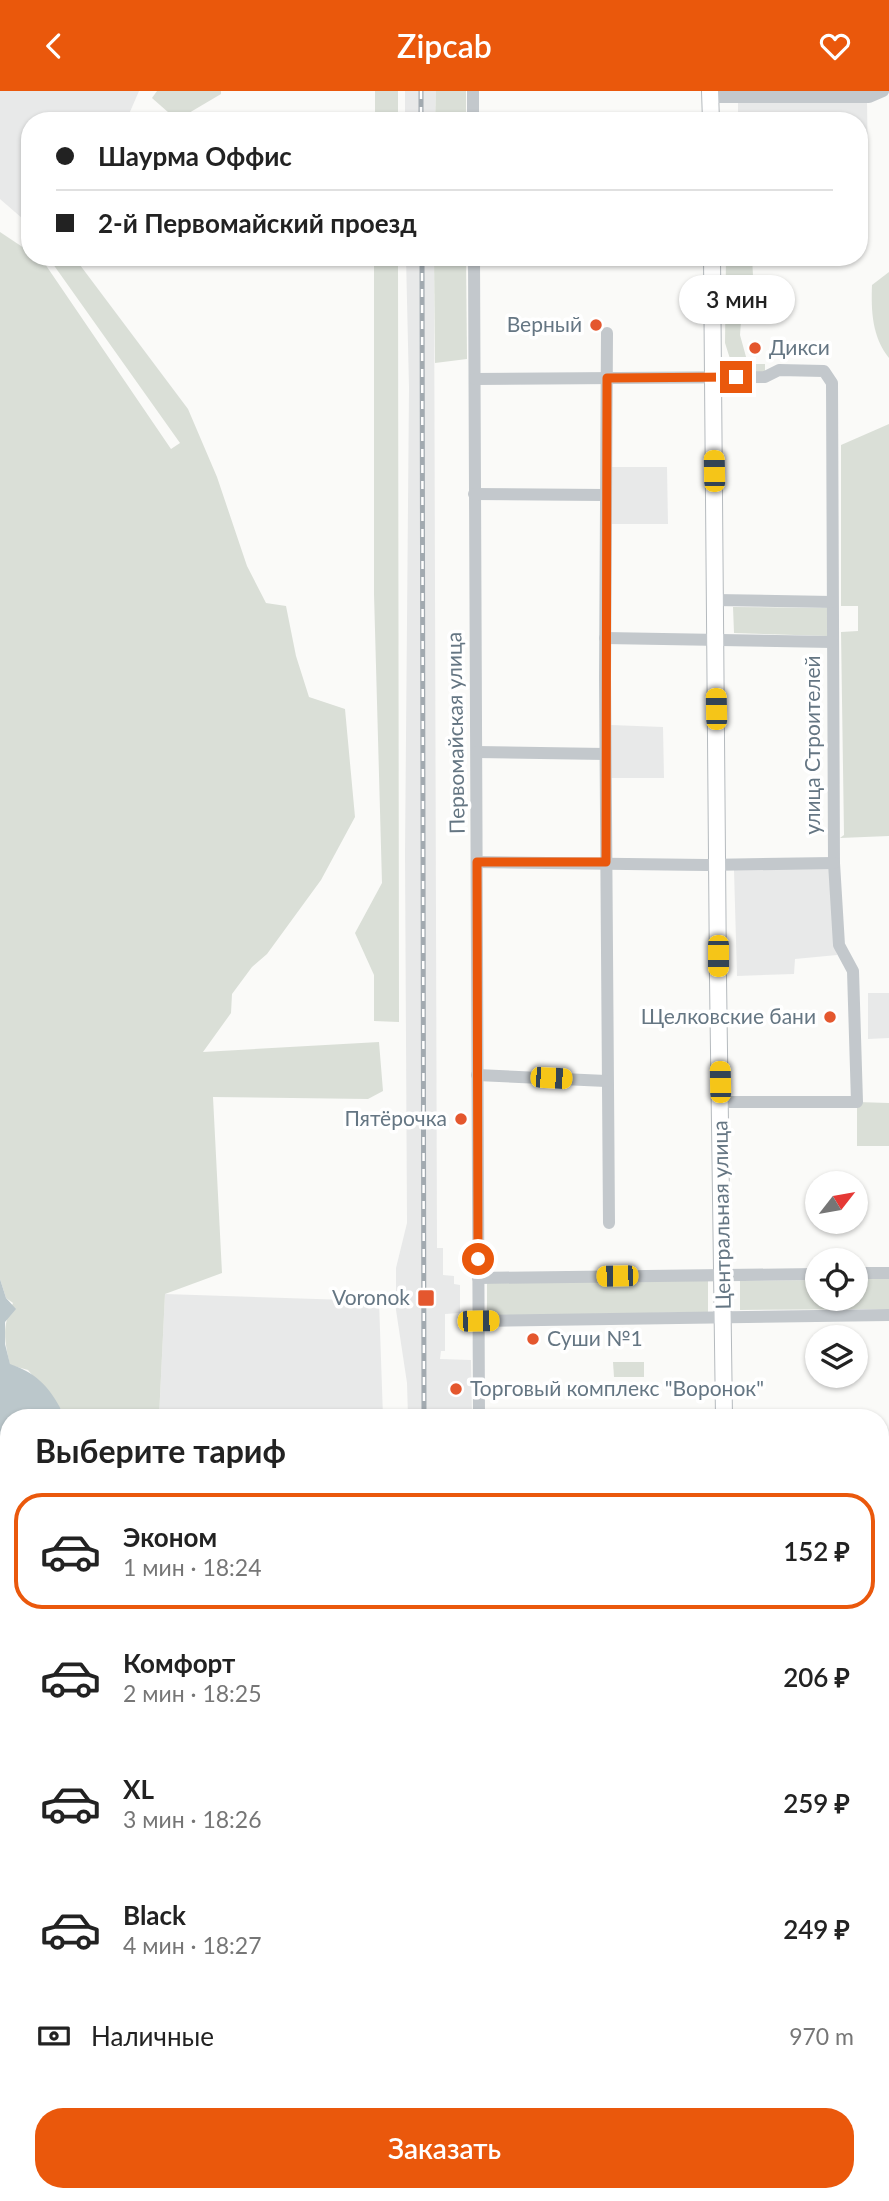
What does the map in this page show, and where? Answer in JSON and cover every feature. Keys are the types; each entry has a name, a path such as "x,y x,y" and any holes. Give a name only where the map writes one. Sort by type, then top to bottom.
{"main road":[{"path":"710,94 711,112"},
{"name":"Центральная улица","path":"712,266 724,1409"}],"street":[{"path":"473,91 473,112"},
{"path":"710,94 869,97 883,91"},
{"name":"Первомайская улица","path":"474,266 479,1409"},
{"path":"607,333 605,638 609,1223"},
{"name":"улица Строителей","path":"713,377 765,377 779,370 824,371 832,383 834,863 839,945 853,971 857,1102 721,1102"},
{"path":"475,379 713,377"},
{"path":"474,494 605,495"},
{"path":"715,600 832,602"},
{"path":"605,638 832,642"},
{"path":"477,752 606,754"},
{"path":"477,862 717,865 834,863"},
{"path":"477,1075 606,1081"},
{"path":"868,1273 889,1273"},
{"path":"478,1278 805,1274"},
{"path":"478,1321 889,1315"}],"shaded area":[{"path":"0,91 139,91 130,112 21,112 21,217 0,199"},
{"path":"157,91 221,91 221,94 191,112 168,112 152,98"},
{"path":"375,91 398,91 398,112 375,112"},
{"path":"405,91 436,91 435,112 405,112"},
{"path":"436,91 466,91 466,112 435,112"},
{"path":"738,98 867,100 867,112 738,112"},
{"path":"0,232 21,246 21,266 46,266 171,449 180,443 54,266 81,266 188,409 217,477 247,566 266,603 286,606 296,656 309,697 345,709 355,817 321,880 267,954 252,967 232,994 231,1013 203,1052 379,1042 383,1091 368,1099 213,1097 222,1273 165,1294 159,1409 61,1409 28,1370 10,1365 5,1333 13,1303 6,1298 0,1279"},
{"path":"374,266 398,266 399,1022 374,1021 374,975 355,933 382,883 374,594"},
{"path":"406,266 434,266 437,1248 443,1248 443,1275 454,1276 454,1284 460,1285 460,1313 445,1314 445,1351 441,1351 440,1359 471,1360 472,1409 408,1409 407,1383 396,1310 396,1268 407,1223 405,854 409,388"},
{"path":"434,266 466,266 467,359 435,363"},
{"path":"726,266 752,266 753,276 744,281 740,335 748,364 765,364 765,373 746,372 732,365 725,343"},
{"path":"889,272 889,358 876,333 872,314 872,285"},
{"path":"889,424 889,836 840,838 844,835 841,632 858,631 858,606 841,606 841,445"},
{"path":"610,467 667,467 668,524 610,524"},
{"path":"733,607 828,608 828,636 734,633"},
{"path":"611,725 663,727 664,778 611,778"},
{"path":"829,868 837,955 795,959 794,974 737,976 734,870"},
{"path":"868,993 889,993 889,1038 868,1039"},
{"path":"857,1102 889,1103 889,1146 857,1146"},
{"path":"708,1278 708,1312 487,1316 487,1279"},
{"path":"0,1279 6,1298 16,1309 5,1322 5,1344 10,1364 29,1373 43,1384 61,1409 0,1409"},
{"path":"868,1279 889,1279 889,1309 868,1309"},
{"path":"805,1280 805,1310 740,1310 740,1281"},
{"path":"165,1294 379,1301 383,1409 159,1409"},
{"path":"613,1362 644,1362 644,1377 614,1377"}],"railway":[{"path":"421,91 421,112"},
{"path":"422,266 424,1409"}],"place":[{"name":"Верный","path":"596,325"},
{"name":"Дикси","path":"755,348"},
{"name":"Щелковские бани","path":"830,1017"},
{"name":"Пятёрочка","path":"461,1119"},
{"name":"Voronok","path":"426,1298"},
{"name":"Суши №1","path":"533,1339"},
{"name":"Торговый комплекс \"Воронок\"","path":"456,1389"}],"route":[{"path":"478,1259 477,862 606,862 607,378 736,377"}]}
